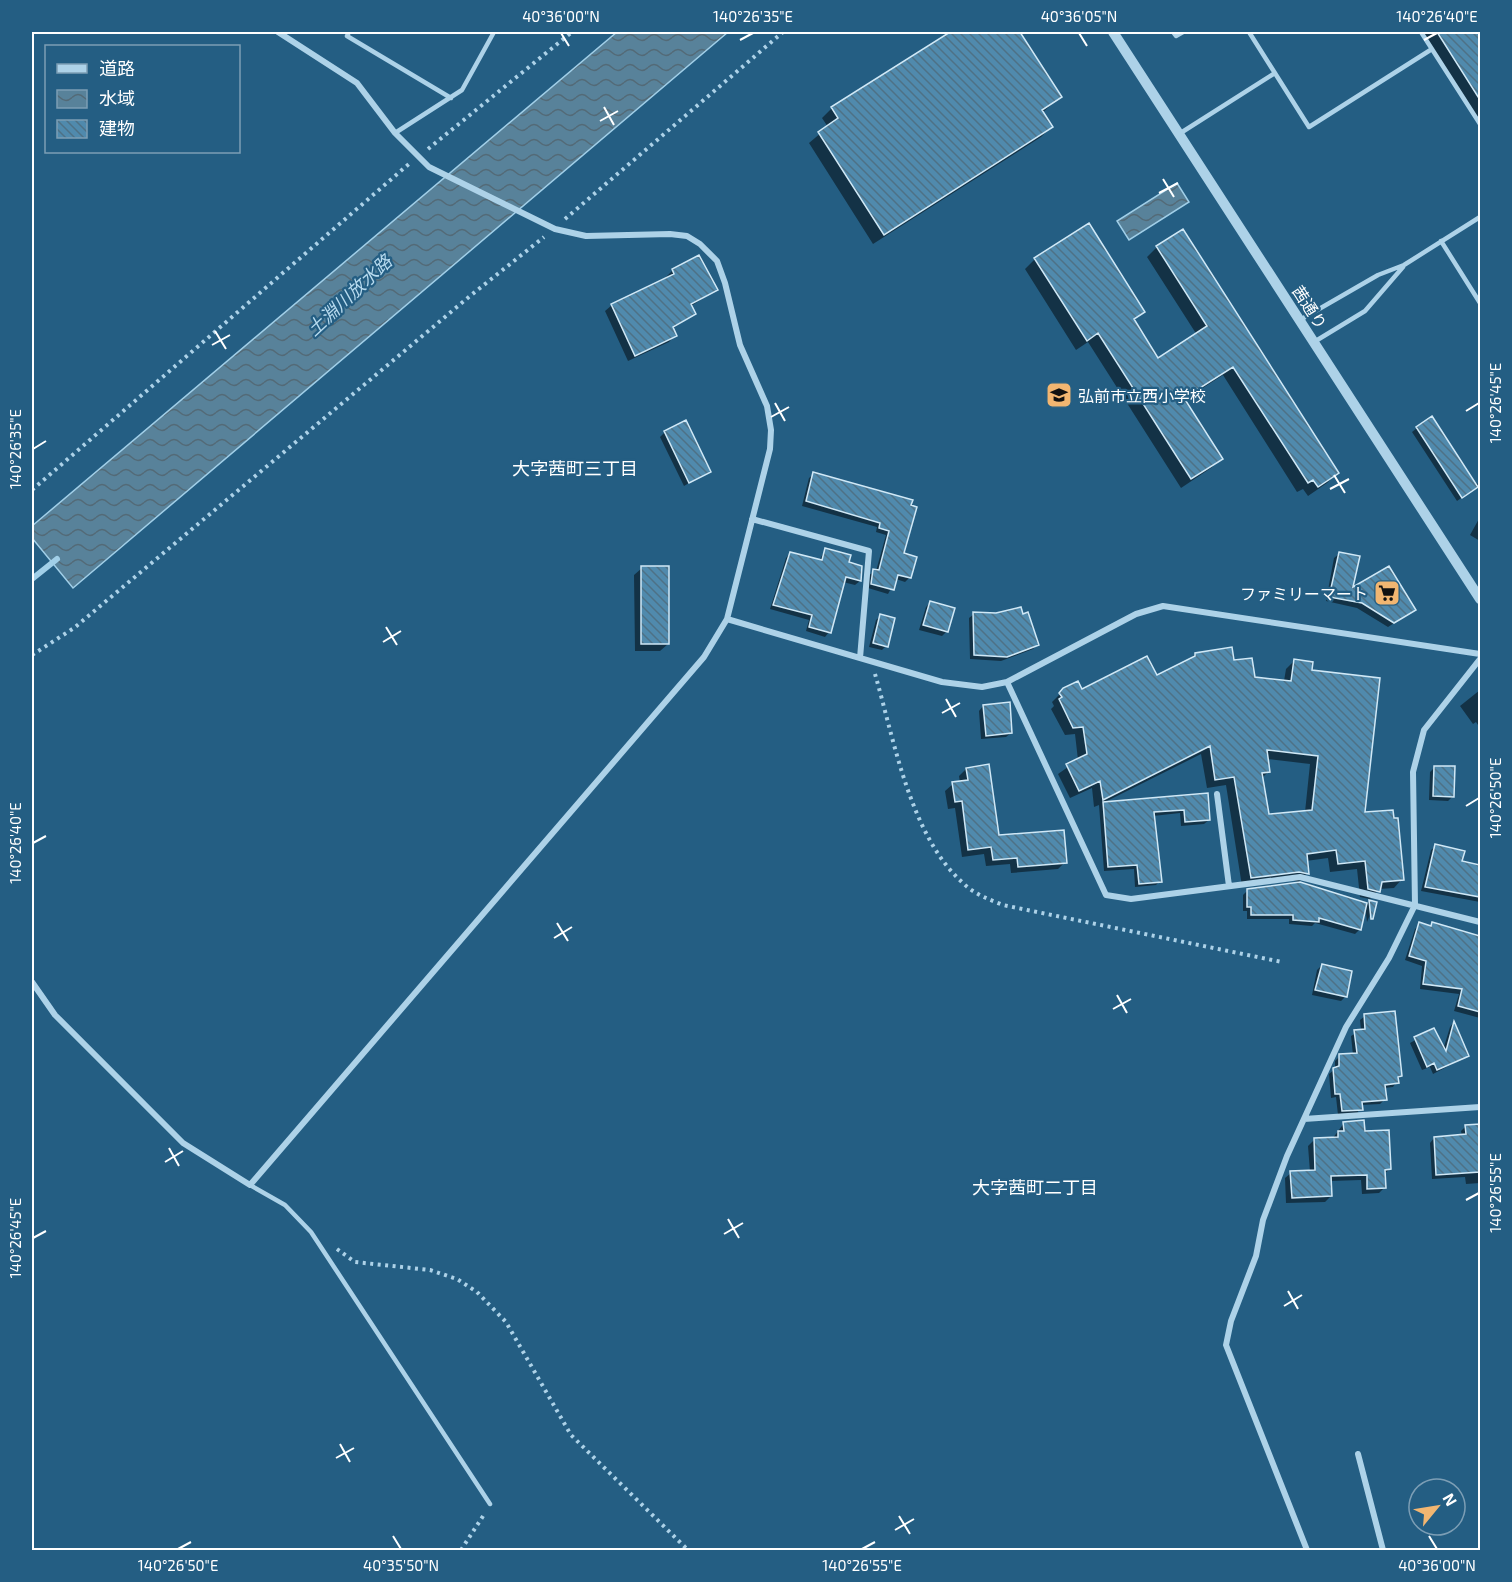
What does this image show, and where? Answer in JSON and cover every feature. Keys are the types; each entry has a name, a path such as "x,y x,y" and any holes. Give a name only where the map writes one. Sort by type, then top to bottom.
{"street":[{"path":"32,982 55,1015 183,1143 250,1185 704,657 727,619 770,449 771,430 767,406 740,345 725,283 717,261 700,244 687,236 670,234 586,236 555,229 429,167 395,133 357,83 278,32"},
{"name":"茜通り","path":"1113,32 1480,599"},
{"path":"752,519 869,551 860,658"},
{"path":"727,619 942,682 982,687 1007,682 1136,614 1163,606 1480,654"},
{"path":"1307,1551 1226,1345 1231,1321 1256,1256 1263,1220 1304,1119 1346,1027 1389,958 1415,905 1413,772 1425,730 1480,659"},
{"path":"1007,682 1106,895 1131,899 1300,877 1480,922"},
{"path":"1217,794 1229,886"},
{"path":"1304,1119 1480,1107"},
{"path":"1358,1454 1383,1551"}],"lane":[{"path":"349,32 347,36 451,98"},
{"path":"395,133 462,90 494,32"},
{"path":"1173,32 1176,36 1183,32"},
{"path":"1249,32 1309,128 1432,49"},
{"path":"1421,32 1480,124"},
{"path":"1179,134 1275,73"},
{"path":"1300,320 1378,275 1404,265 1480,217"},
{"path":"1441,241 1480,303"},
{"path":"1314,342 1365,311 1404,265"},
{"path":"250,1185 285,1205 311,1232 490,1504"}],"path":[{"path":"32,490 418,156 572,32"},
{"path":"32,655 74,628 470,296 555,229 783,32"},
{"path":"871,661 919,817 938,853 963,884 978,895 1003,905 1282,962"},
{"path":"311,1232 356,1262 430,1270 457,1279 477,1292 506,1322 571,1435 688,1551"},
{"path":"461,1551 490,1504"}],"water":[{"path":"617,32 728,32 73,588 32,538 32,526"},
{"path":"1177,183 1189,202 1129,240 1117,221"}],"building":[{"path":"950,32 1020,32 1062,97 1042,110 1053,127 884,235 818,132 838,118 831,107"},
{"path":"1437,32 1480,32 1480,100"},
{"path":"1089,223 1145,312 1134,319 1158,358 1207,326 1156,246 1183,229 1339,473 1318,487 1313,480 1308,483 1233,367 1184,398 1223,459 1191,479 1098,333 1087,341 1034,258"},
{"path":"699,255 718,290 691,304 696,314 673,327 677,336 635,356 611,304 674,274 672,269"},
{"path":"1432,416 1478,487 1462,498 1416,427"},
{"path":"686,420 711,472 689,483 664,431"},
{"path":"813,472 913,500 911,505 917,507 904,553 917,557 911,578 898,575 894,590 871,584 873,569 879,570 889,531 879,528 880,523 806,501"},
{"path":"825,548 851,555 849,562 862,566 861,581 846,577 831,633 809,627 812,615 773,605 790,552 822,560"},
{"path":"1339,552 1360,556 1353,587 1389,566 1416,610 1394,623 1362,603 1329,597"},
{"path":"641,566 669,566 669,644 641,644"},
{"path":"930,601 955,608 948,632 923,625"},
{"path":"1021,607 1023,614 1028,612 1039,645 1007,657 974,655 973,612 996,613"},
{"path":"880,614 895,618 888,647 873,643"},
{"path":"1232,647 1234,660 1252,658 1255,677 1291,681 1294,659 1313,662 1312,670 1380,678 1365,812 1393,810 1394,818 1398,818 1404,880 1382,882 1380,892 1368,889 1365,861 1338,864 1336,850 1307,854 1309,874 1299,872 1251,878 1234,777 1215,780 1210,746 1103,800 1100,781 1079,791 1066,764 1087,754 1083,727 1073,728 1059,699 1062,697 1059,693 1063,688 1078,681 1082,689 1147,656 1157,675 1195,656 1195,653","holes":["1267,750 1318,756 1312,810 1269,814 1262,773 1270,772"]},
{"path":"1010,702 1012,733 986,736 983,705"},
{"path":"989,764 999,835 1064,830 1067,863 1018,867 1017,858 993,860 991,847 968,850 962,801 955,802 952,782 968,780 966,768"},
{"path":"1434,766 1455,766 1454,797 1433,796"},
{"path":"1208,793 1210,820 1185,822 1184,810 1154,812 1162,882 1139,884 1137,865 1108,867 1103,802"},
{"path":"1435,844 1465,851 1462,861 1480,865 1480,897 1425,887"},
{"path":"1300,882 1367,903 1361,930 1319,918 1319,922 1293,920 1293,915 1251,915 1251,907 1247,907 1247,889"},
{"path":"1369,900 1377,902 1373,919 1371,919"},
{"path":"1419,922 1431,926 1432,922 1480,936 1480,1012 1458,1006 1462,989 1423,984 1426,961 1409,956"},
{"path":"1322,964 1352,971 1347,997 1315,990"},
{"path":"1395,1011 1402,1076 1398,1077 1399,1083 1385,1085 1387,1100 1362,1102 1363,1110 1342,1111 1340,1094 1335,1094 1333,1068 1339,1066 1339,1054 1357,1053 1354,1030 1365,1029 1364,1014"},
{"path":"1454,1021 1469,1056 1437,1070 1434,1063 1427,1067 1414,1037 1434,1028 1446,1051"},
{"path":"1364,1120 1365,1131 1389,1130 1391,1169 1385,1170 1386,1188 1367,1189 1367,1175 1331,1176 1332,1196 1292,1198 1290,1171 1315,1170 1314,1138 1338,1137 1338,1131 1344,1131 1343,1122"},
{"path":"1480,1124 1480,1172 1436,1175 1434,1137 1466,1134 1465,1125"}],"waterway":[{"name":"土淵川放水路","path":"32,579 57,559"}],"place":[{"name":"弘前市立西小学校","path":"1059,395"},
{"name":"ファミリーマート","path":"1387,593"}],"district":[{"name":"大字茜町三丁目","path":"575,468"},
{"name":"大字茜町二丁目","path":"1035,1187"}]}
